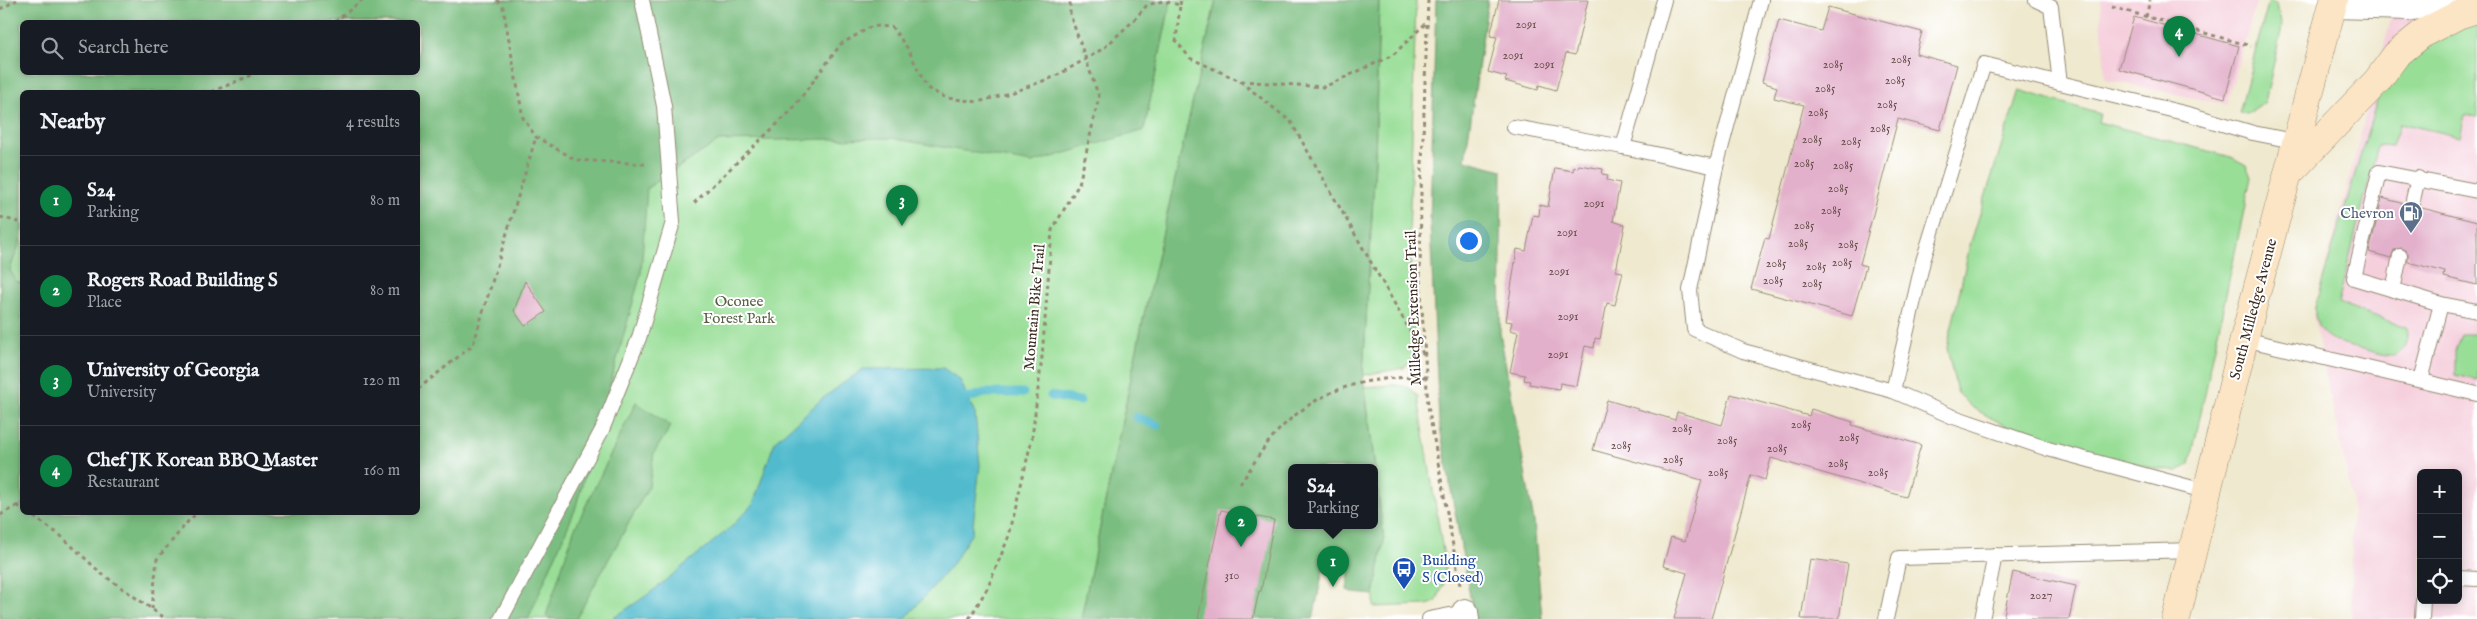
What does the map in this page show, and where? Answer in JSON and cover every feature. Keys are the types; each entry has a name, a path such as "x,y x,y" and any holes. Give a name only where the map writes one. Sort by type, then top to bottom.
{"main road":[{"name":"South Milledge Avenue","path":"2176,619 2244,339 2298,142 2330,2"},
{"path":"2290,172 2377,81 2396,55 2423,32 2458,15 2477,9"}],"street":[{"path":"2330,2 2411,7 2474,0"}],"lane":[{"path":"501,619 602,430 639,338 673,222 664,106 642,0"},
{"path":"1623,147 1664,0"},
{"path":"1761,0 1716,168 1690,290 1694,329 1743,351 1893,391 1951,416 2048,449 2208,492"},
{"path":"2036,0 2051,8 2060,83"},
{"path":"1893,391 1923,261 1984,64 2188,114 2252,133 2298,142"},
{"path":"1514,128 1623,147 1716,168"},
{"path":"2477,191 2418,178 2379,172 2354,278 2440,304 2477,311"},
{"path":"2413,200 2418,178"},
{"path":"2393,290 2400,256"},
{"path":"2421,380 2440,304"},
{"path":"2244,339 2477,394"},
{"path":"1886,619 1899,558 2194,550"},
{"path":"1982,619 1995,555"},
{"path":"2462,578 2477,579"},
{"path":"2422,619 2423,604"},
{"path":"1429,619 1465,616"}],"path":[{"path":"0,9 17,0"},
{"path":"337,20 362,0"},
{"path":"498,0 503,7 523,118 536,137 576,160 669,166"},
{"name":"Mountain Bike Trail","path":"969,619 988,587 1010,536 1032,438 1042,357 1052,230 1079,184 1099,97 1070,14 1070,0"},
{"path":"673,222 791,111 840,44 872,26 892,27 908,48 927,88 946,98 978,102 1010,94 1054,77 1086,59 1118,35 1146,5 1163,0 1180,5"},
{"path":"1182,0 1176,41 1190,58 1240,81 1291,122 1425,357"},
{"name":"Milledge Extension Trail","path":"1428,0 1420,277 1426,377 1428,406 1465,616"},
{"path":"2146,17 2150,0"},
{"path":"2112,7 2252,46"},
{"path":"1240,81 1324,87 1393,55 1428,21"},
{"path":"216,90 252,75"},
{"path":"420,387 473,345 536,137"},
{"path":"0,217 20,222"},
{"path":"1240,484 1277,432 1306,406 1338,388 1367,380 1426,377"},
{"path":"0,515 20,504"},
{"path":"31,515 61,536 102,574 166,619"},
{"path":"152,609 157,559 195,515"}],"shaded area":[{"path":"2100,0 2257,0 2226,105 2105,79"},
{"path":"2396,0 2477,0 2477,619 2351,619 2352,498 2313,316"}],"green space":[{"name":"Oconee Forest Park","path":"0,0 1143,0 1144,130 1171,0 1216,0 1144,315 1081,619 0,619"},
{"path":"0,0 1171,0 1144,130 1032,163 891,138 719,141 647,188 641,273 575,510 528,619 0,619"},
{"path":"1216,0 1379,0 1375,161 1363,375 1374,464 1288,464 1288,529 1378,529 1378,493 1384,540 1374,595 1354,593 1347,590 1351,556 1327,551 1313,619 1081,619 1144,315"},
{"path":"1379,0 1416,0 1409,240 1415,355 1404,368 1363,375 1375,161"},
{"path":"1436,0 1488,0 1465,160 1502,170 1500,333 1534,522 1542,619 1474,619 1439,422 1430,223"},
{"path":"2269,0 2277,4 2282,27 2265,102 2247,114 2239,113"},
{"path":"2477,21 2477,117 2465,115 2460,137 2400,123 2392,146 2378,145 2338,303 2406,327 2408,340 2402,351 2394,356 2335,341 2322,332 2318,325 2315,317 2315,306 2381,91 2429,39"},
{"path":"2019,90 2100,114 2098,122 2231,157 2246,165 2251,177 2190,464 2177,472 2120,462 2015,431 1973,408 1957,392 1947,348 1970,245"},
{"path":"2461,334 2477,334 2477,380 2455,375 2455,351"},
{"path":"1401,386 1413,391 1418,397 1445,564 1445,581 1436,602 1427,605 1374,607 1374,595 1384,540 1378,492 1378,464 1375,464 1365,387"},
{"path":"636,402 671,426 654,453 649,486 576,619 552,619 546,616 574,530"}],"water":[{"path":"943,368 960,380 975,414 980,465 972,533 950,567 905,619 612,619 650,593 730,528 753,504 775,441 823,398 863,369"}],"building":[{"path":"1499,0 1588,0 1575,55 1566,53 1556,90 1539,85 1538,90 1505,81 1507,77 1488,72 1497,37 1490,36"},
{"path":"1828,7 1922,32 1916,54 1957,65 1940,130 1898,119 1860,264 1866,266 1852,316 1751,289 1765,238 1769,239 1804,105 1774,98 1777,87 1762,82 1779,20 1821,31"},
{"path":"2134,17 2239,46 2225,98 2119,69"},
{"path":"1579,165 1603,169 1602,174 1608,175 1607,180 1620,183 1613,221 1625,225 1616,271 1623,272 1615,305 1607,303 1600,339 1595,338 1594,348 1585,346 1577,386 1560,383 1559,389 1529,384 1530,381 1524,380 1525,375 1510,372 1518,332 1510,330 1512,322 1506,321 1517,249 1526,251 1533,215 1539,216 1540,205 1548,207 1555,168 1573,171 1574,167 1578,168"},
{"name":"Chevron","path":"2382,198 2405,204 2411,208 2418,207 2477,222 2477,285 2444,277 2445,272 2408,262 2408,253 2402,248 2394,250 2391,258 2369,252"},
{"path":"525,281 546,312 525,326 514,311"},
{"path":"1731,394 1809,416 1811,409 1853,422 1852,425 1921,445 1906,497 1771,458 1765,480 1751,475 1711,619 1674,619 1687,573 1663,566 1671,537 1685,541 1702,480 1593,450 1607,400 1675,420 1677,412 1722,425"},
{"path":"1221,510 1274,520 1261,591 1259,591 1253,619 1198,619"},
{"path":"1810,559 1848,564 1839,619 1801,619"},
{"path":"2013,572 2076,586 2069,619 2003,619"}],"waterway":[{"path":"968,398 985,393 1023,393"},
{"path":"1051,396 1080,401"},
{"path":"1136,417 1157,425"}],"place":[{"name":"Chef JK Korean BBQ Master","path":"2179,57"},
{"name":"University of Georgia","path":"902,226"},
{"name":"Chevron","path":"2411,234"},
{"name":"Rogers Road Building S","path":"1241,547"},
{"name":"S24","path":"1333,587"},
{"name":"Building S (Closed)","path":"1404,590"}]}
